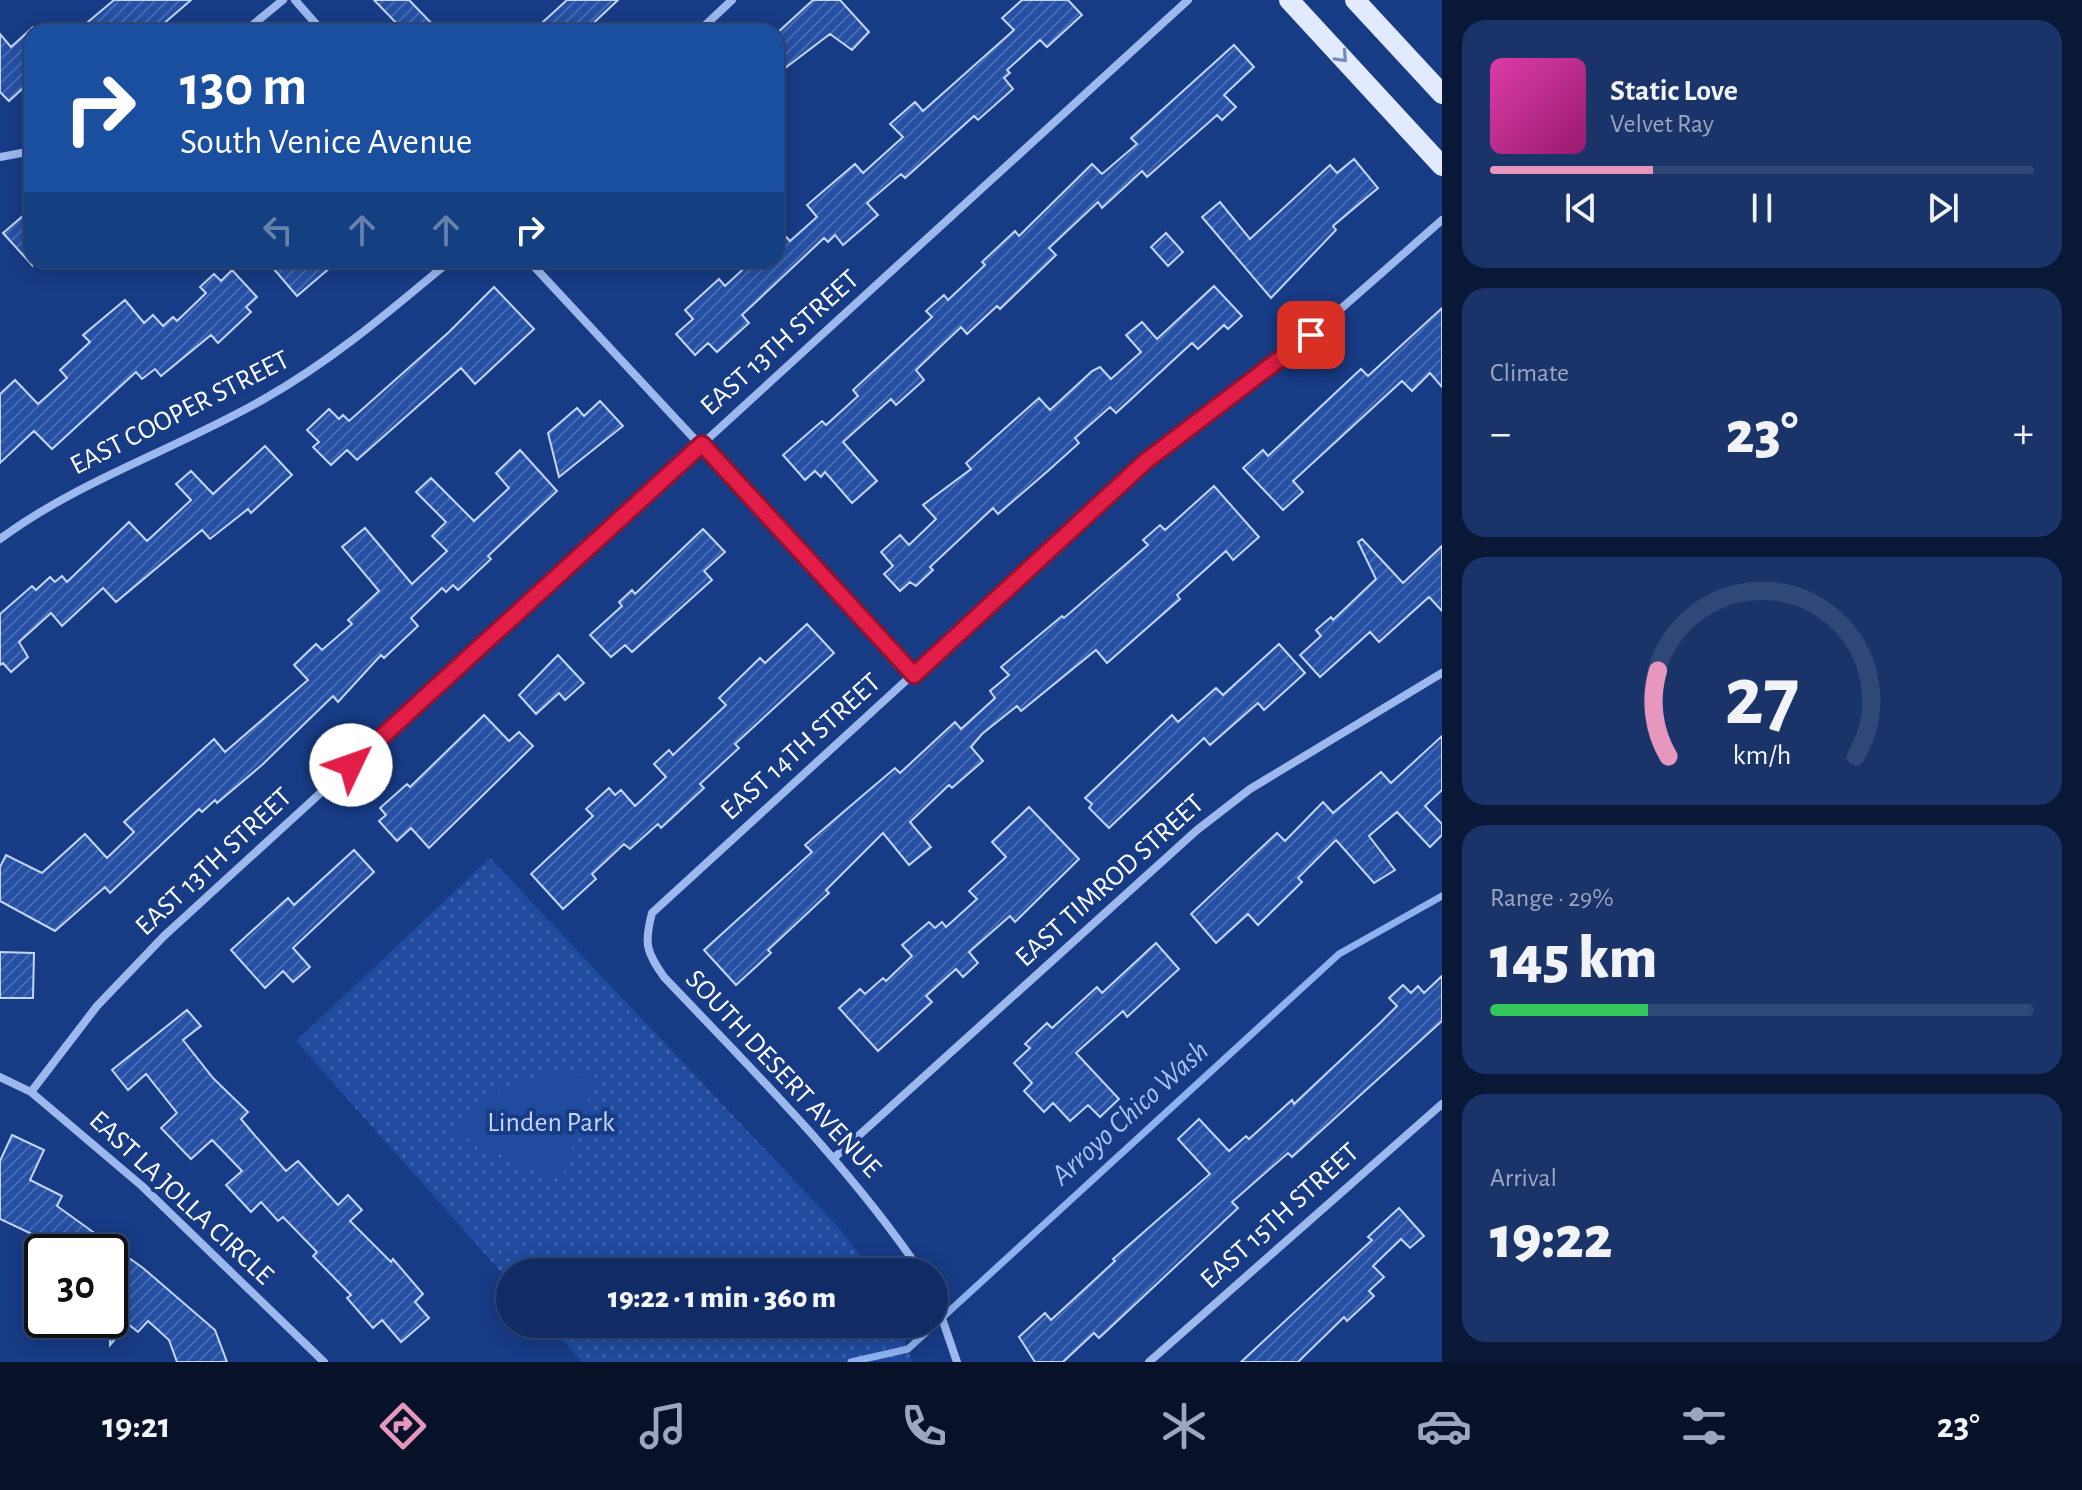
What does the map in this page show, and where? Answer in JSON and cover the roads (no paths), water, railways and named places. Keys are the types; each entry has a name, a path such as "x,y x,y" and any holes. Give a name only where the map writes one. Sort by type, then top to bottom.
{"main road":[{"path":"1289,0 1442,166"},
{"path":"1355,0 1442,94"}],"street":[{"path":"254,24 283,0"},
{"path":"295,0 316,24"},
{"path":"706,24 732,0"},
{"name":"EAST 13TH STREET","path":"31,1092 97,1006 164,936 1188,0"},
{"path":"0,157 24,152"},
{"name":"EAST 14TH STREET","path":"664,901 1146,461 1311,335 1442,220"},
{"name":"EAST COOPER STREET","path":"0,539 88,483 265,399 347,347 441,268"},
{"path":"536,268 914,675"},
{"name":"EAST TIMROD STREET","path":"835,1157 1197,830 1250,789 1442,673"},
{"name":"SOUTH DESERT AVENUE","path":"664,901 652,913 647,932 648,956 664,977 835,1157 882,1215 911,1258"},
{"name":"EAST LA JOLLA CIRCLE","path":"0,1077 31,1092 142,1186 324,1362"},
{"name":"EAST 15TH STREET","path":"1149,1362 1442,1104"},
{"path":"948,1336 957,1362"}],"waterway":[{"name":"Arroyo Chico Wash","path":"851,1362 908,1349 1339,954 1442,896"}],"park label":[{"name":"Linden Park","path":"551,1123"}]}
